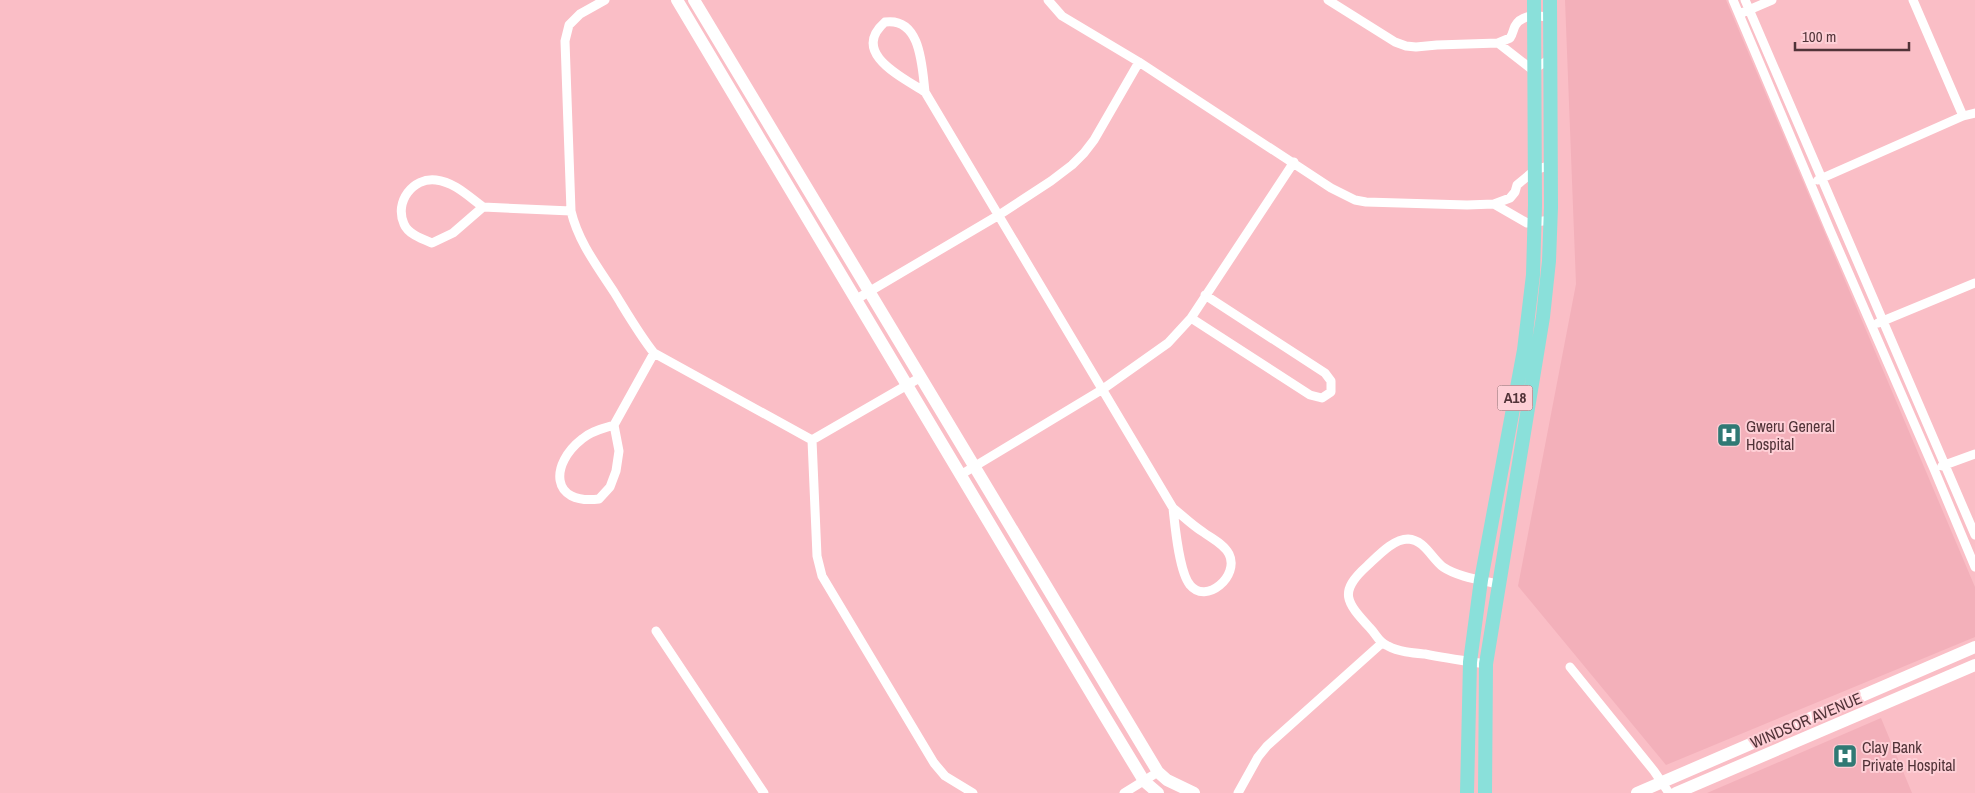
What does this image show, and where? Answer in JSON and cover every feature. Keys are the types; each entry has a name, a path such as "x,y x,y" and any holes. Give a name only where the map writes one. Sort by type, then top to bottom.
{"highway":[{"name":"A18","path":"1484,793 1486,664 1519,458 1528,367 1535,223 1534,0"},
{"name":"A18","path":"1467,793 1470,662 1481,580 1504,456 1528,367 1549,261 1551,220 1550,0"},
{"path":"1504,456 1519,458"},
{"path":"1490,533 1506,535"}],"main road":[{"path":"677,0 1144,781 1158,793"},
{"path":"694,0 1158,772 1167,780 1194,793"},
{"name":"WINDSOR AVENUE","path":"1637,793 1666,787 1975,647"},
{"name":"WINDSOR AVENUE","path":"1676,793 1975,665"}],"street":[{"path":"605,0 580,14 569,25 565,42 571,211 575,225 586,248 641,337 654,353 812,440"},
{"path":"1048,0 1062,16 1139,62 1331,188 1355,200 1400,203 1494,204 1510,198 1517,185 1535,170 1551,165"},
{"path":"1328,0 1395,42 1406,46 1498,43 1510,38 1516,24 1520,21 1534,15 1550,17"},
{"path":"1734,0 1871,327 1975,567"},
{"path":"1745,0 1975,535"},
{"path":"1740,14 1772,0"},
{"path":"1913,0 1963,116"},
{"path":"925,92 894,73 883,64 875,53 873,46 875,34 885,22 902,23 910,29 915,38 925,92 1174,508 1197,528 1223,546 1229,554 1231,562 1229,576 1214,588 1202,592 1194,590 1189,584 1182,566 1174,508"},
{"path":"1498,43 1526,66 1534,69 1550,59"},
{"path":"855,300 999,215 1052,181 1084,153 1139,62"},
{"path":"1811,183 1963,116 1975,113"},
{"path":"962,474 1103,389 1168,343 1190,318 1294,162"},
{"path":"483,207 453,233 432,243 418,238 404,226 401,216 401,204 404,196 411,188 428,180 437,180 455,186 483,207 571,211"},
{"path":"1494,204 1527,223 1551,220"},
{"path":"1871,327 1975,284"},
{"path":"1190,318 1310,395 1322,398 1331,392 1331,381 1325,373 1205,295"},
{"path":"614,425 594,431 582,439 571,449 562,462 559,483 569,495 584,501 599,499 610,487 616,471 619,451 614,425 654,353"},
{"path":"812,440 921,377"},
{"path":"812,440 816,556 822,576 934,763 945,776 973,793"},
{"path":"1934,469 1975,454"},
{"path":"1486,664 1402,651 1382,643 1353,610 1348,601 1349,592 1351,581 1357,575 1393,544 1400,540 1410,539 1418,542 1444,567 1498,584"},
{"path":"656,631 764,793"},
{"path":"1238,793 1258,757 1268,746 1382,643"},
{"path":"1570,667 1666,787"},
{"path":"1124,793 1158,772"}],"shaded area":[{"name":"Gweru General Hospital","path":"1565,0 1726,0 1975,587 1975,637 1666,765 1518,586 1576,284"},
{"name":"Clay Bank Private Hospital","path":"1881,718 1912,793 1707,793"}],"place":[{"name":"Gweru General Hospital","path":"1729,435"},
{"name":"Clay Bank Private Hospital","path":"1845,756"}]}
